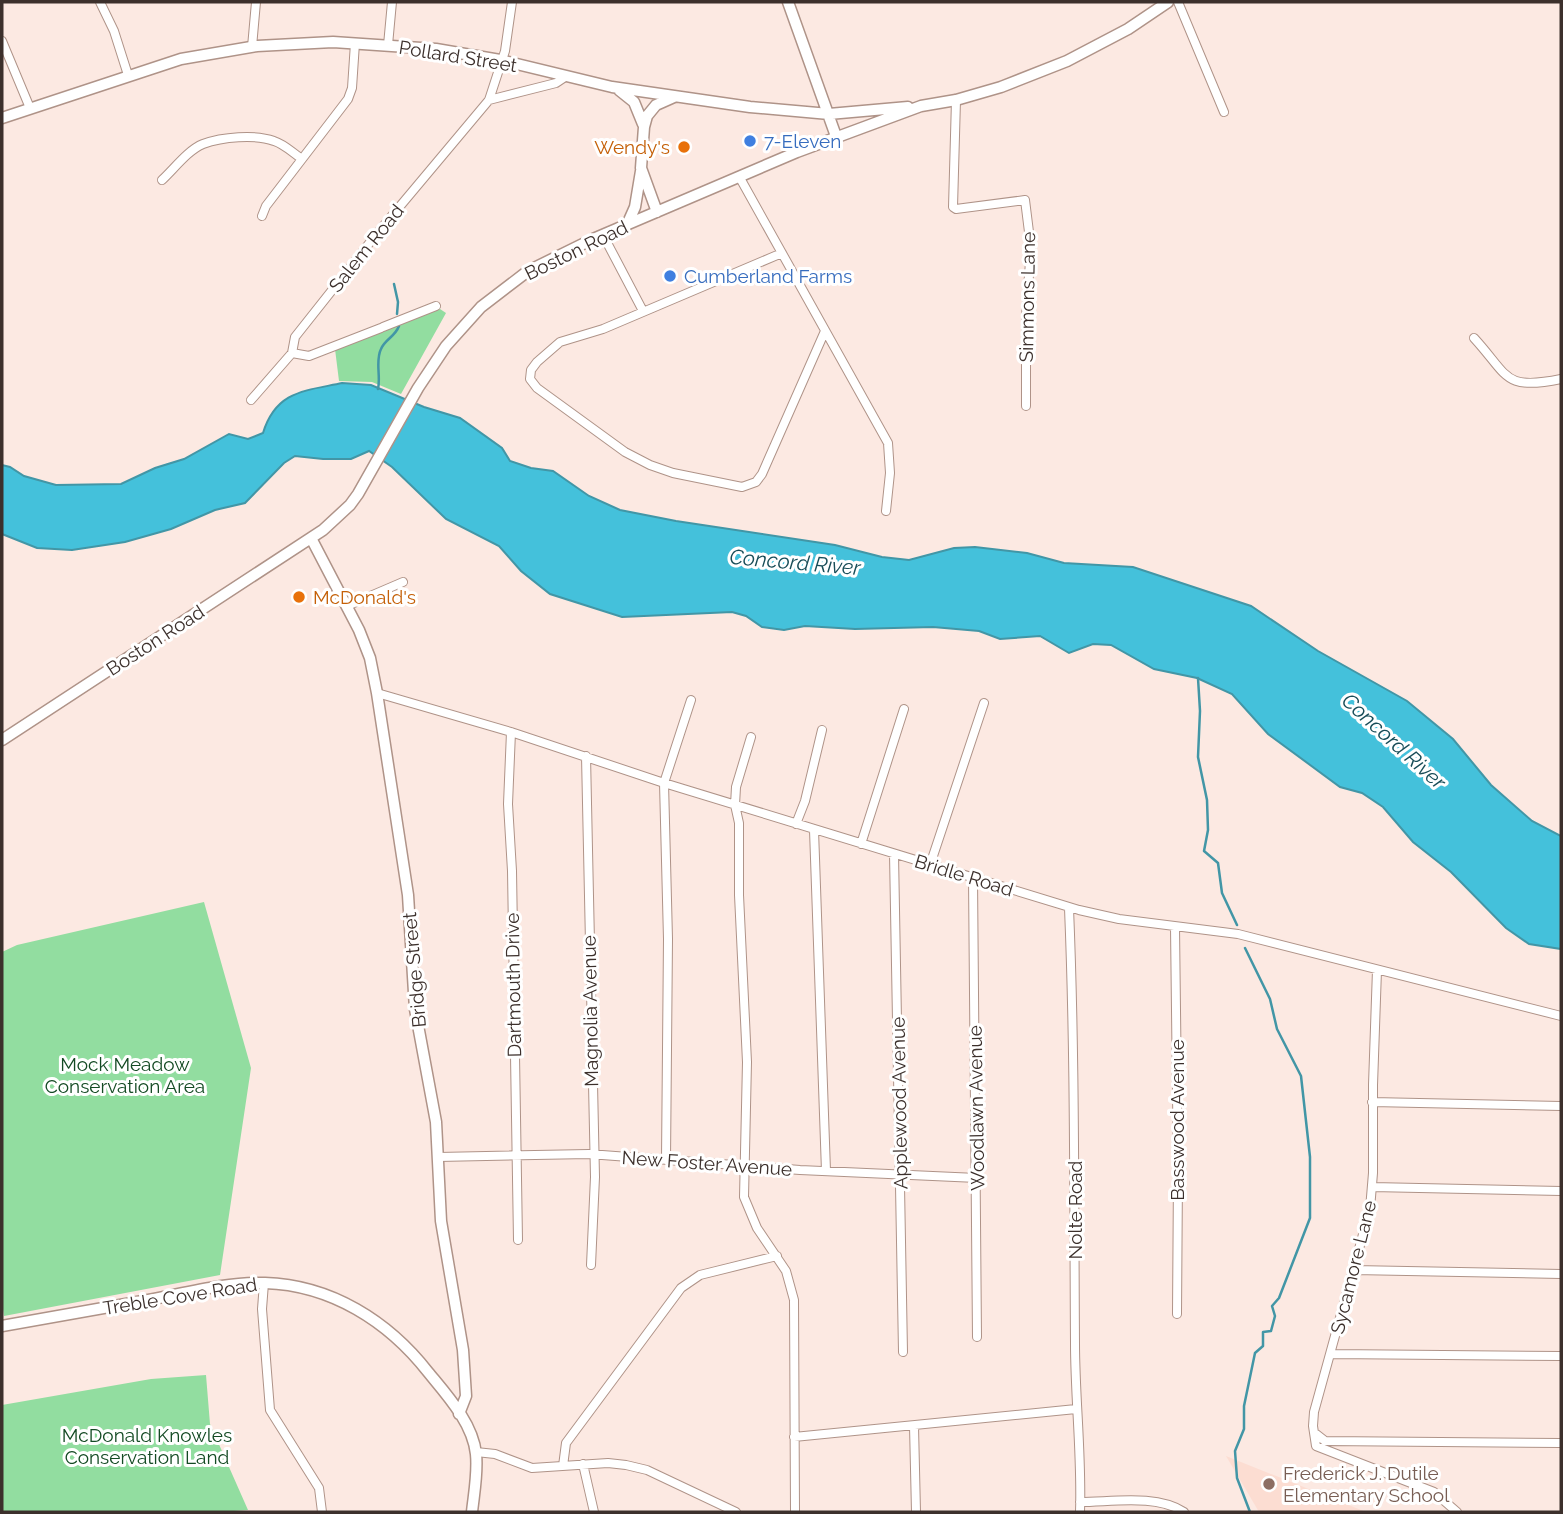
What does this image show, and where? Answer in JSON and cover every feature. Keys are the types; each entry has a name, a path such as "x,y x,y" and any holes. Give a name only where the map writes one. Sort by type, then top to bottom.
{"main road":[{"path":"788,2 837,139"},
{"name":"Boston Road","path":"2,740 311,538 350,505 418,388 446,346 467,322 505,287 551,258 797,152 921,106 956,100 1001,87 1067,61 1128,29 1168,2"},
{"name":"Pollard Street","path":"2,118 181,59 252,47 333,42 436,48 500,60 612,87 750,107 829,114 921,106"},
{"path":"612,87 634,102 644,127"},
{"path":"803,111 811,105 818,87"},
{"path":"627,225 635,207 644,127 648,116 656,105 677,96"},
{"path":"641,169 657,212"},
{"name":"Bridge Street","path":"311,538 370,657 377,692 408,895 415,1009 436,1122 442,1226 465,1378 466,1396 459,1414"},
{"name":"Treble Cove Road","path":"2,1326 232,1284 264,1283 299,1287 323,1294 376,1320 409,1348 459,1414 476,1452 472,1512"}],"street":[{"path":"100,2 114,31 128,75"},
{"path":"252,47 256,2"},
{"path":"388,45 392,2"},
{"name":"Salem Road","path":"250,400 292,354 295,337 375,236 489,100 505,51 512,2"},
{"path":"1178,2 1224,112"},
{"path":"2,41 30,108"},
{"path":"262,216 266,206 348,99 352,88 355,43"},
{"path":"489,100 556,83 565,77"},
{"name":"Simmons Lane","path":"956,100 953,207 956,209 1025,200 1031,232 1026,316 1026,407"},
{"path":"162,180 203,144 218,141 252,138 268,140 277,142 302,159"},
{"path":"740,177 888,443 890,473 886,511"},
{"path":"603,235 643,311"},
{"path":"782,253 603,329 560,341 537,362 531,370 530,379 537,388 638,460 673,473 732,486 750,484 756,482 762,474 825,331"},
{"path":"292,354 309,356 436,306"},
{"path":"1474,338 1500,372 1512,380 1532,384 1561,379"},
{"path":"347,606 403,582"},
{"name":"Bridle Road","path":"377,692 1069,908 1119,919 1238,934 1561,1016"},
{"path":"666,1160 668,939 664,783 691,700"},
{"path":"930,865 984,703"},
{"path":"861,844 904,709"},
{"path":"796,824 805,801 822,730"},
{"name":"Dartmouth Drive","path":"511,732 508,804 512,871 518,1240"},
{"path":"751,737 736,787 735,805 738,823 738,895 747,1062 744,1197 749,1212 786,1271 794,1300 795,1512"},
{"name":"Magnolia Avenue","path":"586,756 595,1177 591,1265"},
{"path":"814,830 826,1171"},
{"name":"Applewood Avenue","path":"894,854 903,1352"},
{"name":"Woodlawn Avenue","path":"973,878 977,1337"},
{"name":"Nolte Road","path":"1069,908 1075,1095 1076,1409 1080,1512"},
{"name":"Basswood Avenue","path":"1175,927 1177,1314"},
{"name":"Sycamore Lane","path":"1316,1434 1313,1426 1314,1412 1370,1209 1377,970"},
{"path":"1372,1102 1561,1106"},
{"name":"New Foster Avenue","path":"438,1157 593,1154 744,1166 977,1178"},
{"path":"1372,1187 1561,1191"},
{"path":"563,1466 566,1443 681,1288 700,1275 777,1256"},
{"path":"1354,1270 1561,1274"},
{"path":"264,1283 262,1301 270,1410 319,1488 322,1512"},
{"path":"1331,1354 1561,1356"},
{"path":"794,1437 1076,1409"},
{"path":"914,1426 916,1512"},
{"path":"1457,1512 1434,1492 1317,1446 1314,1441 1316,1434 1325,1441 1561,1443"},
{"path":"476,1452 495,1454 532,1468 608,1463 647,1470 736,1512"},
{"path":"583,1464 594,1512"},
{"path":"1080,1502 1157,1503 1171,1505 1184,1512"}],"shaded area":[{"name":"Frederick J. Dutile Elementary School","path":"1226,1456 1366,1512 1259,1512"}],"green space":[{"path":"440,309 446,313 401,394 372,382 339,381 335,349"},
{"name":"Mock Meadow Conservation Area","path":"204,902 251,1068 220,1275 4,1316 2,952 17,945"},
{"name":"McDonald Knowles Conservation Land","path":"206,1375 210,1424 248,1510 2,1512 2,1405 151,1379"}],"water":[{"name":"Concord River","path":"342,383 371,385 424,407 460,418 502,448 510,461 553,471 589,496 620,510 835,545 882,557 909,560 954,548 975,547 1027,553 1064,563 1133,567 1251,606 1318,651 1407,701 1453,739 1491,785 1532,821 1561,836 1561,949 1529,944 1506,928 1451,872 1413,842 1383,807 1362,793 1340,787 1268,734 1232,694 1197,678 1154,669 1111,645 1093,644 1069,653 1040,636 1000,639 979,631 933,627 855,629 805,626 784,630 762,627 746,616 732,612 622,617 550,594 521,571 499,546 446,519 392,467 369,451 351,459 295,456 284,463 245,503 215,510 171,529 125,542 72,550 37,548 2,534 2,465 24,476 56,485 121,484 155,468 184,459 229,434 248,439 263,433 275,409 293,395"}],"waterway":[{"path":"394,284 398,302 397,314"},
{"path":"378,389 379,354 399,326"},
{"path":"1198,678 1198,757 1207,800 1208,830 1204,851 1218,863 1222,893 1237,925"},
{"path":"1245,948 1270,999 1277,1029 1301,1076 1310,1157 1310,1218 1279,1298 1272,1306 1275,1316 1271,1331 1263,1332 1263,1346 1255,1353 1244,1406 1244,1429 1235,1451 1237,1478 1250,1512"}],"place":[{"name":"7-Eleven","path":"750,141"},
{"name":"Wendy's","path":"684,147"},
{"name":"Cumberland Farms","path":"670,276"},
{"name":"McDonald's","path":"299,597"},
{"name":"Frederick J. Dutile Elementary School","path":"1269,1484"}]}
